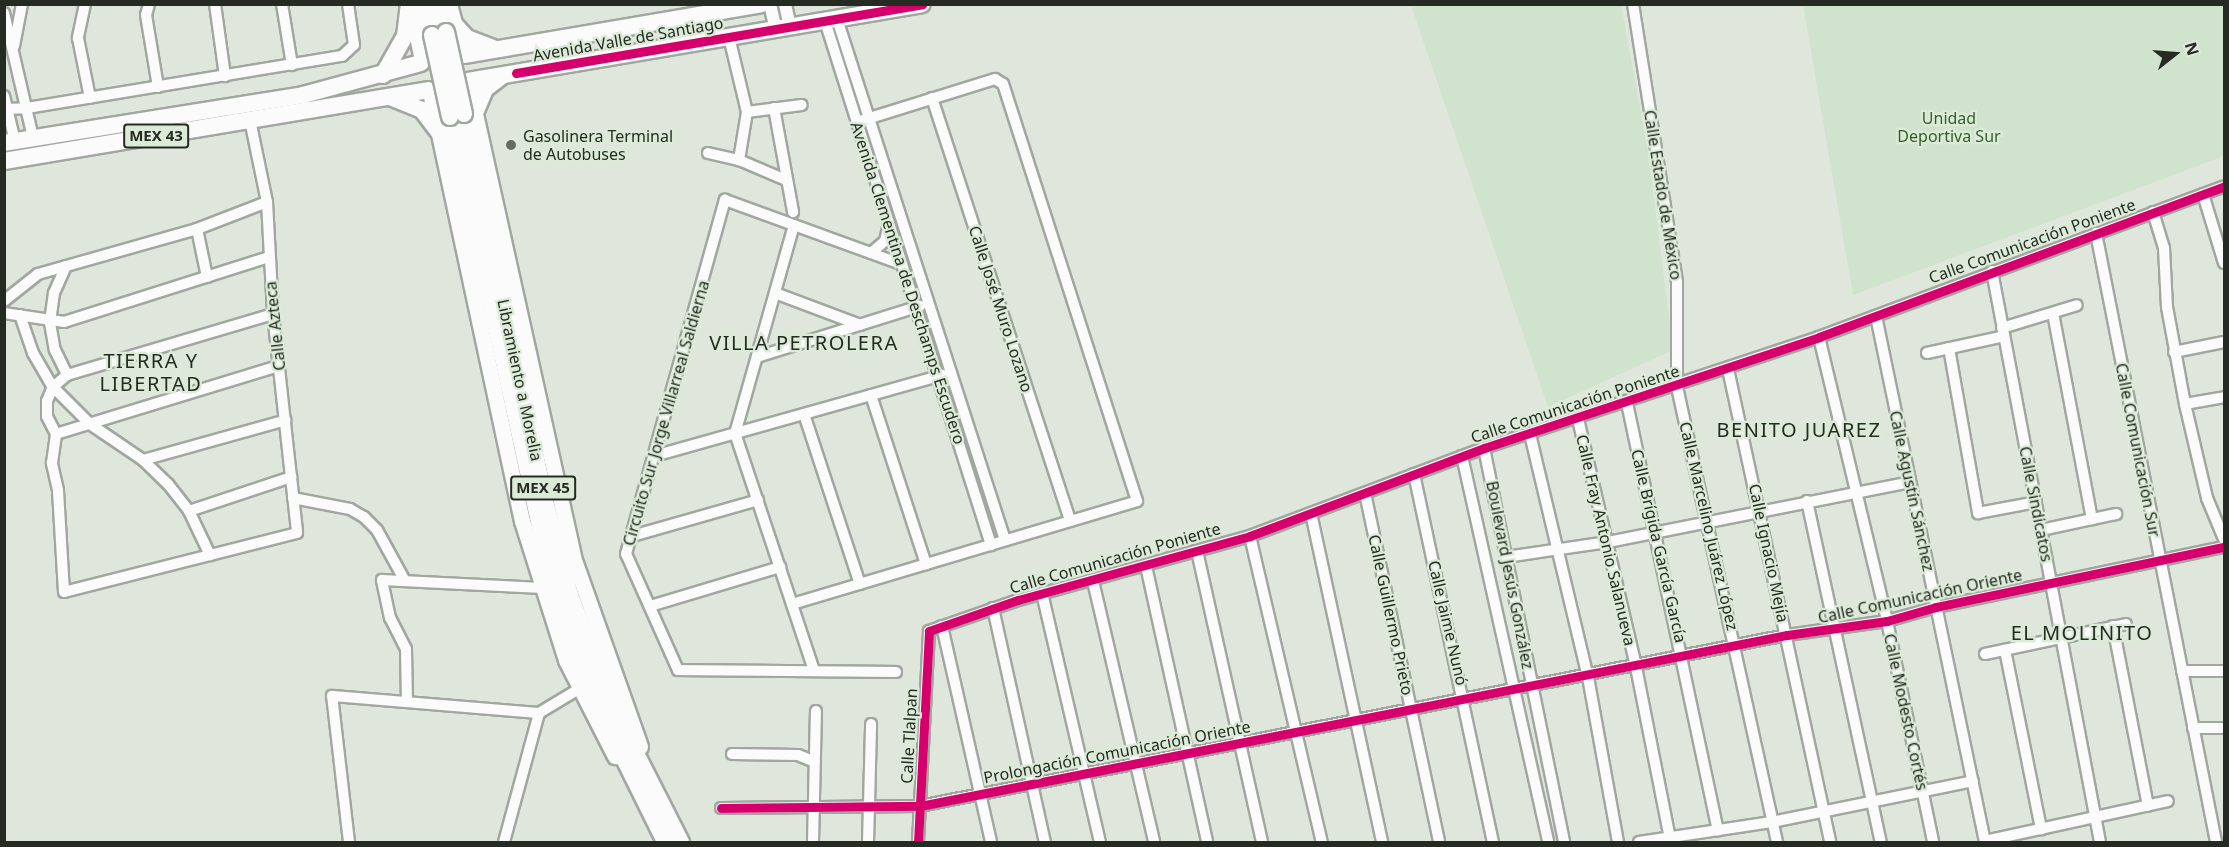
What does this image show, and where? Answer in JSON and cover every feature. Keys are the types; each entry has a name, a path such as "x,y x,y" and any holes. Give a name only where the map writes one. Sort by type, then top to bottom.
{"main road":[{"path":"409,4 422,62 421,79 429,91 513,485 542,588 579,689 654,820"},
{"path":"383,75 403,43 409,4"},
{"name":"Libramiento a Morelia","path":"425,4 444,31"},
{"name":"Libramiento a Morelia","path":"439,4 546,505 570,595 615,712 681,843"},
{"path":"444,31 449,4"},
{"name":"Avenida Valle de Santiago","path":"463,54 760,4"},
{"name":"Avenida Valle de Santiago","path":"468,81 922,4"},
{"path":"444,31 476,43 508,48 512,74 485,89 463,115"},
{"path":"444,31 463,54 469,67 463,115"},
{"name":"MEX 43","path":"10,142 303,95 383,75 422,62 440,47 463,54"},
{"name":"MEX 43","path":"4,161 389,96 429,91 449,97 458,93 468,81"},
{"path":"389,96 422,111 438,131"},
{"name":"Libramiento a Morelia","path":"463,115 551,578 590,687 665,843"},
{"path":"10,142 62,152"}],"street":[{"path":"13,49 22,4"},
{"path":"85,4 78,38 90,98"},
{"path":"148,4 146,15 158,87"},
{"path":"214,4 225,76"},
{"path":"282,4 292,65"},
{"path":"6,108 27,108 342,56 352,50 355,40 348,4"},
{"path":"770,4 783,28"},
{"path":"783,28 784,4"},
{"name":"Calle Estado de México","path":"1633,4 1677,282 1677,387"},
{"path":"4,13 33,138"},
{"name":"Avenida Clementina de Deschamps Escudero","path":"831,20 869,118 1005,540"},
{"name":"Avenida Clementina de Deschamps Escudero","path":"831,20 857,122 991,545"},
{"path":"729,37 747,112 739,160"},
{"path":"792,604 1137,501 1003,84 995,79 857,122"},
{"path":"4,96 10,142"},
{"name":"Calle José Muro Lozano","path":"932,98 1070,521"},
{"path":"747,112 802,105"},
{"path":"774,108 786,180 794,212"},
{"name":"Calle Azteca","path":"210,555 297,533 273,314 267,202 250,120"},
{"path":"708,153 739,160 786,180"},
{"name":"Calle Comunicación Poniente","path":"929,631 1042,593 1093,581 1250,536 1484,448 1677,387 1819,337 2224,186"},
{"path":"2203,194 2224,263"},
{"name":"Circuito Sur Jorge Villarreal Saldierna","path":"814,670 678,670 627,554 725,200 902,264"},
{"path":"4,302 38,274 197,229 267,202"},
{"path":"2153,212 2164,248 2167,307 2185,404 2208,498 2224,539"},
{"path":"871,253 885,241 889,223"},
{"path":"794,225 735,433 814,670 896,672"},
{"path":"197,229 207,277"},
{"name":"Calle Comunicación Sur","path":"2096,233 2216,843"},
{"path":"4,313 50,322 269,257"},
{"path":"66,266 54,293 50,322 55,350 67,375"},
{"name":"Calle Sindicatos","path":"1992,271 2100,843"},
{"path":"775,293 860,325"},
{"path":"757,357 929,304"},
{"path":"1927,353 2003,332 2078,305"},
{"path":"2053,313 2092,519"},
{"path":"20,315 33,353 53,387 90,424 143,460 189,511 210,555 64,592 58,490 52,463 56,434 47,416 47,401 53,387 67,375 273,314"},
{"name":"Calle Agustín Sánchez","path":"1876,316 1985,842"},
{"name":"Calle Modesto Cortés","path":"1819,337 1887,621 1934,843"},
{"path":"2174,352 2224,342"},
{"path":"1949,348 1978,513 2036,501"},
{"path":"56,434 279,366"},
{"name":"Calle Ignacio Mejía","path":"1728,369 1760,509 1830,843"},
{"path":"654,456 951,372"},
{"name":"Calle Marcelino Juárez López","path":"1677,387 1777,843"},
{"path":"871,395 926,564"},
{"path":"2185,404 2224,398"},
{"name":"Calle Brígida García García","path":"1627,403 1684,657 1719,830"},
{"path":"804,414 860,584"},
{"name":"Calle Fray Antonio Salanueva","path":"1578,419 1636,667 1670,838"},
{"path":"143,460 286,420"},
{"path":"1530,434 1560,550 1588,677 1618,843"},
{"name":"Boulevard Jesús González","path":"1484,448 1564,843"},
{"name":"Boulevard Jesús González","path":"1462,456 1548,843"},
{"name":"Calle Jaime Nunó","path":"1414,474 1465,701 1493,843"},
{"path":"189,511 291,477"},
{"path":"1506,557 1608,542 1707,519 1910,482"},
{"name":"Calle Guillermo Prieto","path":"1365,493 1439,843"},
{"path":"294,498 350,509 364,517 377,530 405,581"},
{"path":"632,536 758,500"},
{"path":"1807,501 1838,630 1881,843"},
{"path":"1311,513 1382,843"},
{"path":"2041,530 2116,514"},
{"path":"1250,536 1299,732 1322,843"},
{"name":"Calle Comunicación Oriente","path":"1514,692 1787,635 1838,630 1887,621 1936,607 2224,547"},
{"path":"1197,551 1262,843"},
{"path":"1146,566 1207,843"},
{"path":"650,606 780,567"},
{"path":"408,702 406,649 390,618 382,580 542,588"},
{"path":"1093,581 1154,843"},
{"path":"1042,593 1100,843"},
{"path":"993,608 1045,843"},
{"path":"1985,654 2126,624"},
{"path":"942,626 991,843"},
{"path":"2113,626 2148,806"},
{"name":"Calle Tlalpan","path":"918,843 929,631"},
{"path":"2004,650 2042,829"},
{"path":"2182,671 2224,671"},
{"path":"349,843 332,696 540,713 579,689"},
{"name":"Prolongación Comunicación Oriente","path":"721,808 869,809 920,806 1186,753 1514,692"},
{"path":"813,843 816,711"},
{"path":"504,843 540,713"},
{"path":"868,843 871,724"},
{"path":"2193,728 2224,728"},
{"path":"732,754 798,755 815,762"},
{"path":"1639,843 1772,822 1972,781"},
{"path":"1985,842 2168,801"}],"green space":[{"path":"1411,5 1621,5 1648,151 1673,350 1548,407"},
{"name":"Unidad Deportiva Sur","path":"1803,5 2224,5 2224,156 1853,295"}],"cycle path":[{"path":"516,73 922,4"},
{"path":"918,842 929,631 1018,600 1250,536 1484,448 1819,337 2224,186"},
{"path":"721,808 920,806 1787,635 1887,621 1936,607 2224,547"}],"place":[{"name":"Gasolinera Terminal de Autobuses","path":"511,145"}],"district":[{"name":"VILLA PETROLERA","path":"804,342"},
{"name":"TIERRA Y LIBERTAD","path":"151,372"},
{"name":"BENITO JUAREZ","path":"1799,429"},
{"name":"EL MOLINITO","path":"2082,632"}]}
